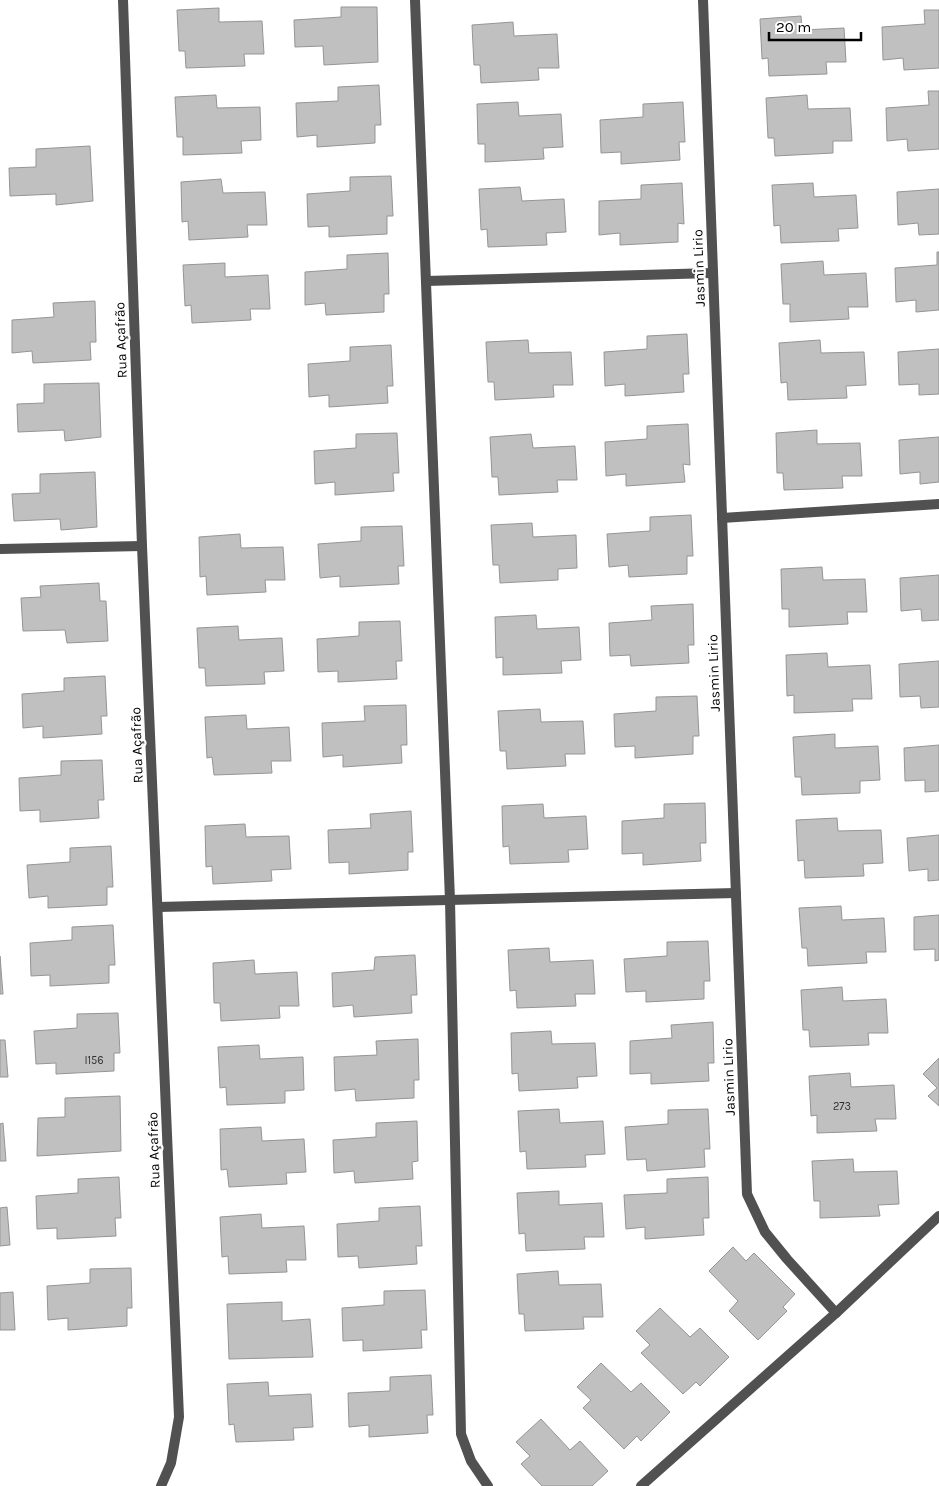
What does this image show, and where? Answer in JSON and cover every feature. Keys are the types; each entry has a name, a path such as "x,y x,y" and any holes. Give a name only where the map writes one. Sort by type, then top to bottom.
{"street":[{"name":"Rua Açafrão","path":"123,0 142,546 179,1418 171,1463 161,1486"},
{"path":"415,0 450,900 461,1434 471,1461 488,1486"},
{"name":"Jasmin Lirio","path":"703,0 747,1194 765,1232 836,1313"},
{"path":"426,281 713,274"},
{"path":"722,518 939,504"},
{"path":"0,549 142,546"},
{"path":"158,907 736,893"},
{"path":"642,1486 836,1313 939,1216"}],"building":[{"path":"341,7 377,7 378,62 324,65 323,46 295,47 294,20 341,17"},
{"path":"219,8 219,22 262,21 264,54 244,54 245,66 186,68 185,51 179,51 177,10"},
{"path":"924,10 939,10 939,68 904,70 903,58 883,60 882,27 925,24"},
{"path":"801,16 802,30 844,28 846,62 826,62 827,74 769,76 768,58 762,59 760,19"},
{"path":"513,22 514,36 557,34 559,68 538,68 539,80 481,83 480,65 474,65 472,25"},
{"path":"379,85 381,125 375,125 375,143 317,147 317,135 297,137 296,103 338,101 338,87"},
{"path":"928,91 939,91 939,149 908,151 907,139 887,141 886,108 929,105"},
{"path":"216,95 217,108 260,107 261,140 241,141 242,153 183,155 183,137 177,137 175,97"},
{"path":"807,95 808,109 850,108 852,141 833,141 833,153 775,156 774,138 768,138 766,98"},
{"path":"518,102 519,116 561,114 563,147 543,148 544,159 485,162 485,144 478,144 477,104"},
{"path":"683,102 685,142 679,142 680,160 621,164 621,152 601,153 600,120 643,117 643,104"},
{"path":"90,146 93,201 56,205 56,194 10,196 9,168 36,167 36,149"},
{"path":"391,176 393,216 387,216 387,234 329,237 329,226 308,227 307,194 350,191 350,177"},
{"path":"221,179 223,193 265,192 267,225 247,225 248,237 189,240 188,221 182,222 181,182"},
{"path":"682,183 684,224 678,223 678,242 620,245 620,233 599,235 599,201 641,199 641,185"},
{"path":"813,183 814,197 856,195 858,228 838,229 839,241 781,243 780,225 774,226 772,185"},
{"path":"520,187 522,201 564,199 566,232 546,233 547,245 488,247 487,229 481,230 479,189"},
{"path":"939,189 939,234 919,235 918,223 898,225 897,192"},
{"path":"937,252 939,252 939,310 916,312 916,300 896,302 895,268 937,265"},
{"path":"388,253 389,294 384,294 384,312 326,315 325,303 305,305 305,272 347,269 347,255"},
{"path":"823,261 824,275 866,273 868,307 848,307 849,319 790,322 790,304 783,304 781,264"},
{"path":"225,263 225,277 268,275 270,309 250,309 251,320 192,323 191,305 185,306 183,265"},
{"path":"95,301 96,342 90,342 91,360 33,363 32,351 12,353 12,320 54,317 53,303"},
{"path":"687,334 689,374 683,374 684,392 625,396 625,384 605,386 604,352 647,349 647,336"},
{"path":"528,340 529,353 571,352 573,385 553,385 554,397 495,400 494,382 488,382 486,342"},
{"path":"820,340 821,353 864,352 866,385 846,386 847,398 788,400 787,382 781,383 779,343"},
{"path":"391,345 393,386 387,386 388,403 329,407 329,395 309,397 308,364 350,361 350,347"},
{"path":"939,349 939,394 919,395 919,384 899,385 898,352"},
{"path":"99,383 101,437 65,441 64,430 18,432 17,404 44,403 44,384"},
{"path":"688,424 690,465 683,464 685,482 626,486 626,474 606,476 605,442 647,439 647,426"},
{"path":"817,430 817,444 860,443 862,476 842,476 843,488 784,490 783,473 777,473 776,433"},
{"path":"397,433 399,473 393,473 394,491 335,495 335,482 315,484 314,451 356,448 356,434"},
{"path":"531,434 533,448 575,446 577,480 557,480 558,492 499,495 498,477 492,477 490,437"},
{"path":"939,437 939,482 920,484 920,472 900,474 899,440"},
{"path":"95,472 97,527 61,530 60,519 14,521 12,494 40,493 40,474"},
{"path":"691,515 693,556 687,556 687,574 629,577 628,565 609,567 607,534 650,531 650,517"},
{"path":"532,523 533,537 576,535 577,568 558,569 558,580 500,583 499,565 493,565 491,525"},
{"path":"402,526 404,566 398,566 399,584 340,587 340,576 320,578 318,544 361,541 361,527"},
{"path":"240,534 241,548 283,547 285,580 265,580 266,592 207,595 206,576 200,577 199,537"},
{"path":"822,567 823,580 865,579 867,612 847,612 848,624 789,627 789,609 782,609 781,569"},
{"path":"939,575 939,620 922,621 921,609 901,611 900,578"},
{"path":"99,583 100,601 106,601 108,641 67,643 65,630 23,631 21,598 41,597 40,586"},
{"path":"693,604 694,645 688,645 689,663 631,666 630,655 610,656 609,623 652,620 651,606"},
{"path":"536,615 537,629 579,627 581,660 561,661 562,673 503,675 503,657 496,658 495,617"},
{"path":"400,621 402,661 396,661 397,679 338,682 338,671 318,672 317,639 359,636 359,622"},
{"path":"238,626 239,640 282,638 284,671 264,672 265,684 206,686 205,668 199,668 197,628"},
{"path":"827,653 828,667 870,665 872,699 852,699 853,711 794,713 794,695 787,696 786,655"},
{"path":"939,661 939,707 921,708 920,696 900,697 899,664"},
{"path":"105,676 107,716 101,716 102,734 43,738 43,726 23,728 22,694 64,691 64,678"},
{"path":"697,696 699,736 693,736 693,754 635,758 635,746 615,747 614,714 656,711 656,697"},
{"path":"406,705 407,745 401,745 402,763 343,767 343,755 323,757 322,723 365,721 364,706"},
{"path":"540,709 541,722 583,721 585,754 565,754 566,766 507,769 506,751 500,751 498,711"},
{"path":"246,715 247,729 289,727 291,761 271,761 272,773 214,775 212,757 207,758 205,717"},
{"path":"835,734 835,748 878,746 880,780 860,781 860,793 802,795 801,777 795,777 793,737"},
{"path":"939,745 939,791 925,792 925,780 905,781 904,748"},
{"path":"102,760 104,800 98,800 99,818 40,822 40,810 20,811 19,778 61,775 61,761"},
{"path":"705,803 706,843 700,843 701,861 643,865 643,853 622,854 622,821 664,818 664,804"},
{"path":"543,804 544,818 586,816 588,849 568,850 569,862 510,864 509,846 503,847 502,806"},
{"path":"411,811 413,852 408,852 408,870 349,874 349,862 329,863 328,830 371,828 370,814"},
{"path":"837,818 838,831 881,830 883,863 863,864 864,876 805,878 804,860 798,861 796,820"},
{"path":"245,824 246,837 289,836 291,869 271,870 272,881 213,884 212,866 206,867 205,826"},
{"path":"939,835 939,880 928,881 928,869 909,871 907,838"},
{"path":"111,846 113,887 107,887 107,905 48,908 48,896 29,898 27,865 70,862 70,848"},
{"path":"841,906 842,920 884,918 886,952 866,952 867,963 808,966 807,948 802,948 799,908"},
{"path":"939,915 939,960 935,961 935,949 914,950 914,917"},
{"path":"113,925 115,965 109,965 109,983 50,986 50,975 31,976 30,943 72,940 72,927"},
{"path":"708,941 710,981 704,981 704,999 646,1002 646,991 626,992 624,959 667,956 667,942"},
{"path":"549,948 550,962 593,960 595,994 575,994 576,1006 517,1008 516,990 510,991 508,950"},
{"path":"415,955 417,995 411,995 412,1013 354,1017 353,1005 333,1007 332,973 374,970 375,957"},
{"path":"0,956 3,994 0,994"},
{"path":"254,960 255,974 297,972 299,1006 279,1006 280,1018 221,1021 220,1003 214,1003 213,963"},
{"path":"842,987 843,1001 886,999 888,1033 868,1033 869,1045 810,1047 809,1030 803,1030 801,990"},
{"path":"118,1013 120,1053 114,1053 114,1071 56,1074 56,1063 36,1064 34,1031 77,1028 77,1014"},
{"path":"713,1022 714,1063 708,1063 709,1081 651,1084 651,1073 630,1074 630,1041 672,1038 671,1025"},
{"path":"551,1031 552,1044 595,1043 597,1076 577,1077 578,1088 519,1091 518,1073 512,1074 511,1033"},
{"path":"418,1039 419,1080 414,1080 414,1098 356,1101 355,1089 335,1091 334,1057 377,1055 376,1041"},
{"path":"0,1040 5,1040 8,1077 0,1077"},
{"path":"259,1045 260,1059 303,1057 304,1090 285,1091 285,1103 227,1105 226,1087 220,1088 218,1047"},
{"path":"939,1058 939,1106 928,1096 937,1088 923,1074"},
{"path":"850,1073 851,1087 894,1085 896,1119 875,1119 877,1131 817,1133 817,1115 811,1116 809,1076"},
{"path":"120,1096 121,1151 37,1156 38,1118 65,1117 65,1098"},
{"path":"559,1109 560,1123 603,1121 605,1154 585,1155 586,1167 527,1169 526,1151 520,1152 518,1111"},
{"path":"708,1109 710,1149 704,1149 705,1167 647,1171 646,1159 627,1160 625,1127 668,1124 668,1110"},
{"path":"417,1121 418,1161 412,1162 413,1179 355,1183 354,1171 334,1173 333,1140 376,1137 376,1123"},
{"path":"3,1123 6,1161 0,1161 0,1124"},
{"path":"261,1127 262,1141 304,1139 306,1172 286,1173 287,1184 229,1187 227,1169 221,1170 220,1129"},
{"path":"853,1159 854,1172 897,1171 899,1204 878,1205 880,1216 820,1218 820,1201 814,1201 812,1161"},
{"path":"119,1177 121,1218 115,1218 116,1236 57,1239 57,1228 37,1229 36,1196 78,1193 78,1179"},
{"path":"708,1177 709,1218 703,1218 704,1235 645,1239 645,1227 626,1229 624,1195 667,1193 667,1179"},
{"path":"559,1191 559,1205 602,1203 604,1237 584,1237 585,1249 526,1251 525,1233 519,1234 517,1193"},
{"path":"420,1206 422,1246 416,1246 417,1264 359,1268 358,1256 338,1257 337,1224 379,1221 379,1208"},
{"path":"7,1207 10,1245 0,1246 0,1208"},
{"path":"261,1214 262,1228 304,1226 306,1260 286,1260 287,1272 229,1274 228,1256 222,1257 220,1217"},
{"path":"733,1247 746,1261 754,1253 795,1294 783,1307 787,1311 758,1340 729,1311 738,1301 709,1271"},
{"path":"131,1268 132,1308 127,1308 127,1326 68,1330 68,1318 48,1320 47,1286 90,1283 90,1269"},
{"path":"558,1271 559,1285 601,1284 603,1317 583,1317 584,1329 525,1331 524,1314 519,1314 517,1274"},
{"path":"425,1290 427,1330 421,1330 422,1348 363,1351 363,1340 343,1341 342,1308 384,1305 384,1291"},
{"path":"13,1292 15,1330 0,1330 0,1293"},
{"path":"282,1302 282,1321 310,1319 313,1357 229,1359 227,1304"},
{"path":"660,1308 690,1337 700,1328 729,1357 700,1386 696,1382 683,1394 641,1353 650,1345 636,1331"},
{"path":"601,1363 631,1392 641,1383 670,1412 641,1441 637,1436 624,1449 583,1408 591,1400 577,1387"},
{"path":"431,1375 433,1415 427,1415 428,1433 369,1437 369,1425 349,1427 348,1393 390,1391 390,1377"},
{"path":"268,1382 269,1396 311,1394 313,1427 293,1428 294,1440 236,1442 234,1424 229,1425 227,1384"},
{"path":"541,1419 570,1450 580,1441 608,1471 592,1486 542,1486 521,1464 530,1456 516,1442"}]}
